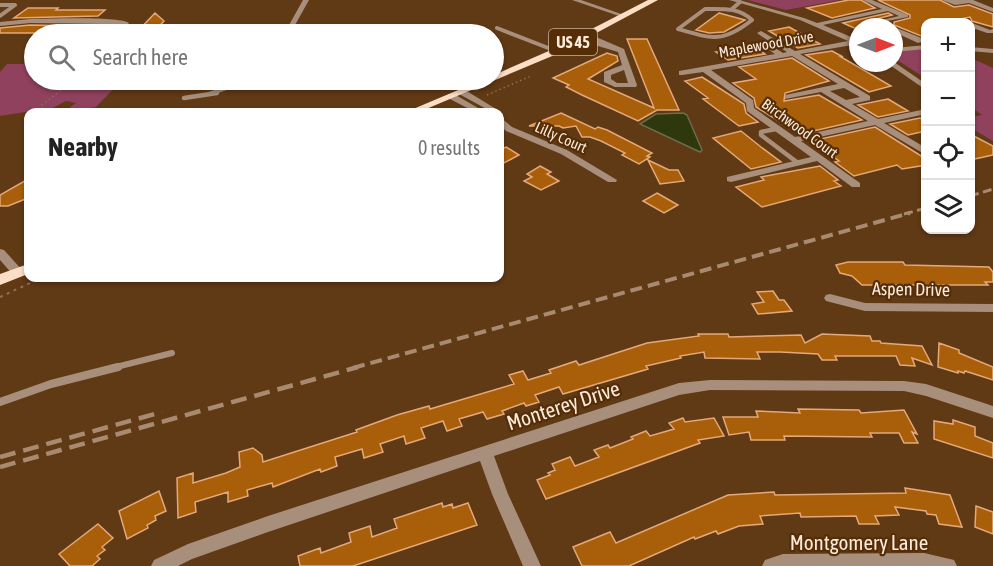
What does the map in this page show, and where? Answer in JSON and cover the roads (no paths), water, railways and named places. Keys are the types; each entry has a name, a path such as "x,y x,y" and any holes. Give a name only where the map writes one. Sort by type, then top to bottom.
{"main road":[{"name":"US 45","path":"504,74 556,51 654,0"},
{"name":"US 45","path":"421,108 467,90"},
{"path":"0,280 23,271"}],"street":[{"path":"575,0 624,16"},
{"path":"866,0 906,16 897,18"},
{"path":"945,0 955,3 969,1 993,10"},
{"path":"736,1 816,25 849,39"},
{"path":"293,24 307,3"},
{"path":"816,25 889,9"},
{"path":"861,15 869,18"},
{"path":"975,22 982,20 993,24"},
{"path":"0,24 30,21 125,24"},
{"path":"975,25 989,32 993,31"},
{"path":"761,33 867,98 846,103"},
{"path":"903,34 921,43"},
{"path":"583,37 621,51 627,66"},
{"path":"775,41 762,43 781,55"},
{"name":"Maplewood Drive","path":"682,74 849,43"},
{"path":"903,48 921,44"},
{"path":"975,49 993,51"},
{"name":"Birchwood Court","path":"704,69 750,102 750,110 856,185"},
{"path":"903,72 921,84"},
{"path":"788,97 844,85"},
{"path":"823,90 921,149"},
{"path":"462,92 491,108"},
{"path":"452,96 474,108"},
{"path":"795,141 921,112"},
{"name":"Lilly Court","path":"504,123 519,134 564,152 612,180"},
{"path":"912,143 921,140"},
{"path":"730,179 818,158"},
{"path":"0,253 23,271"},
{"name":"Aspen Drive","path":"830,298 865,306 993,308"},
{"name":"Monterey Drive","path":"160,566 188,552 268,524 678,389 710,385 904,386 926,390 993,412"},
{"path":"485,453 500,494 532,566"},
{"name":"Montgomery Lane","path":"771,566 783,563 912,562 948,566"}],"lane":[{"path":"732,9 736,1"},
{"path":"0,5 15,5 0,16"},
{"path":"705,9 732,9 746,14 752,20 732,36 711,39 678,29 705,9"},
{"path":"504,31 556,51"},
{"path":"184,98 224,90"},
{"path":"776,129 765,130 761,132 761,135 798,163"},
{"path":"0,402 51,384 172,353"}],"railway":[{"path":"975,194 993,189"},
{"path":"904,214 921,209"},
{"path":"353,368 910,213"},
{"path":"0,467 358,367"},
{"path":"0,457 162,412"}]}
